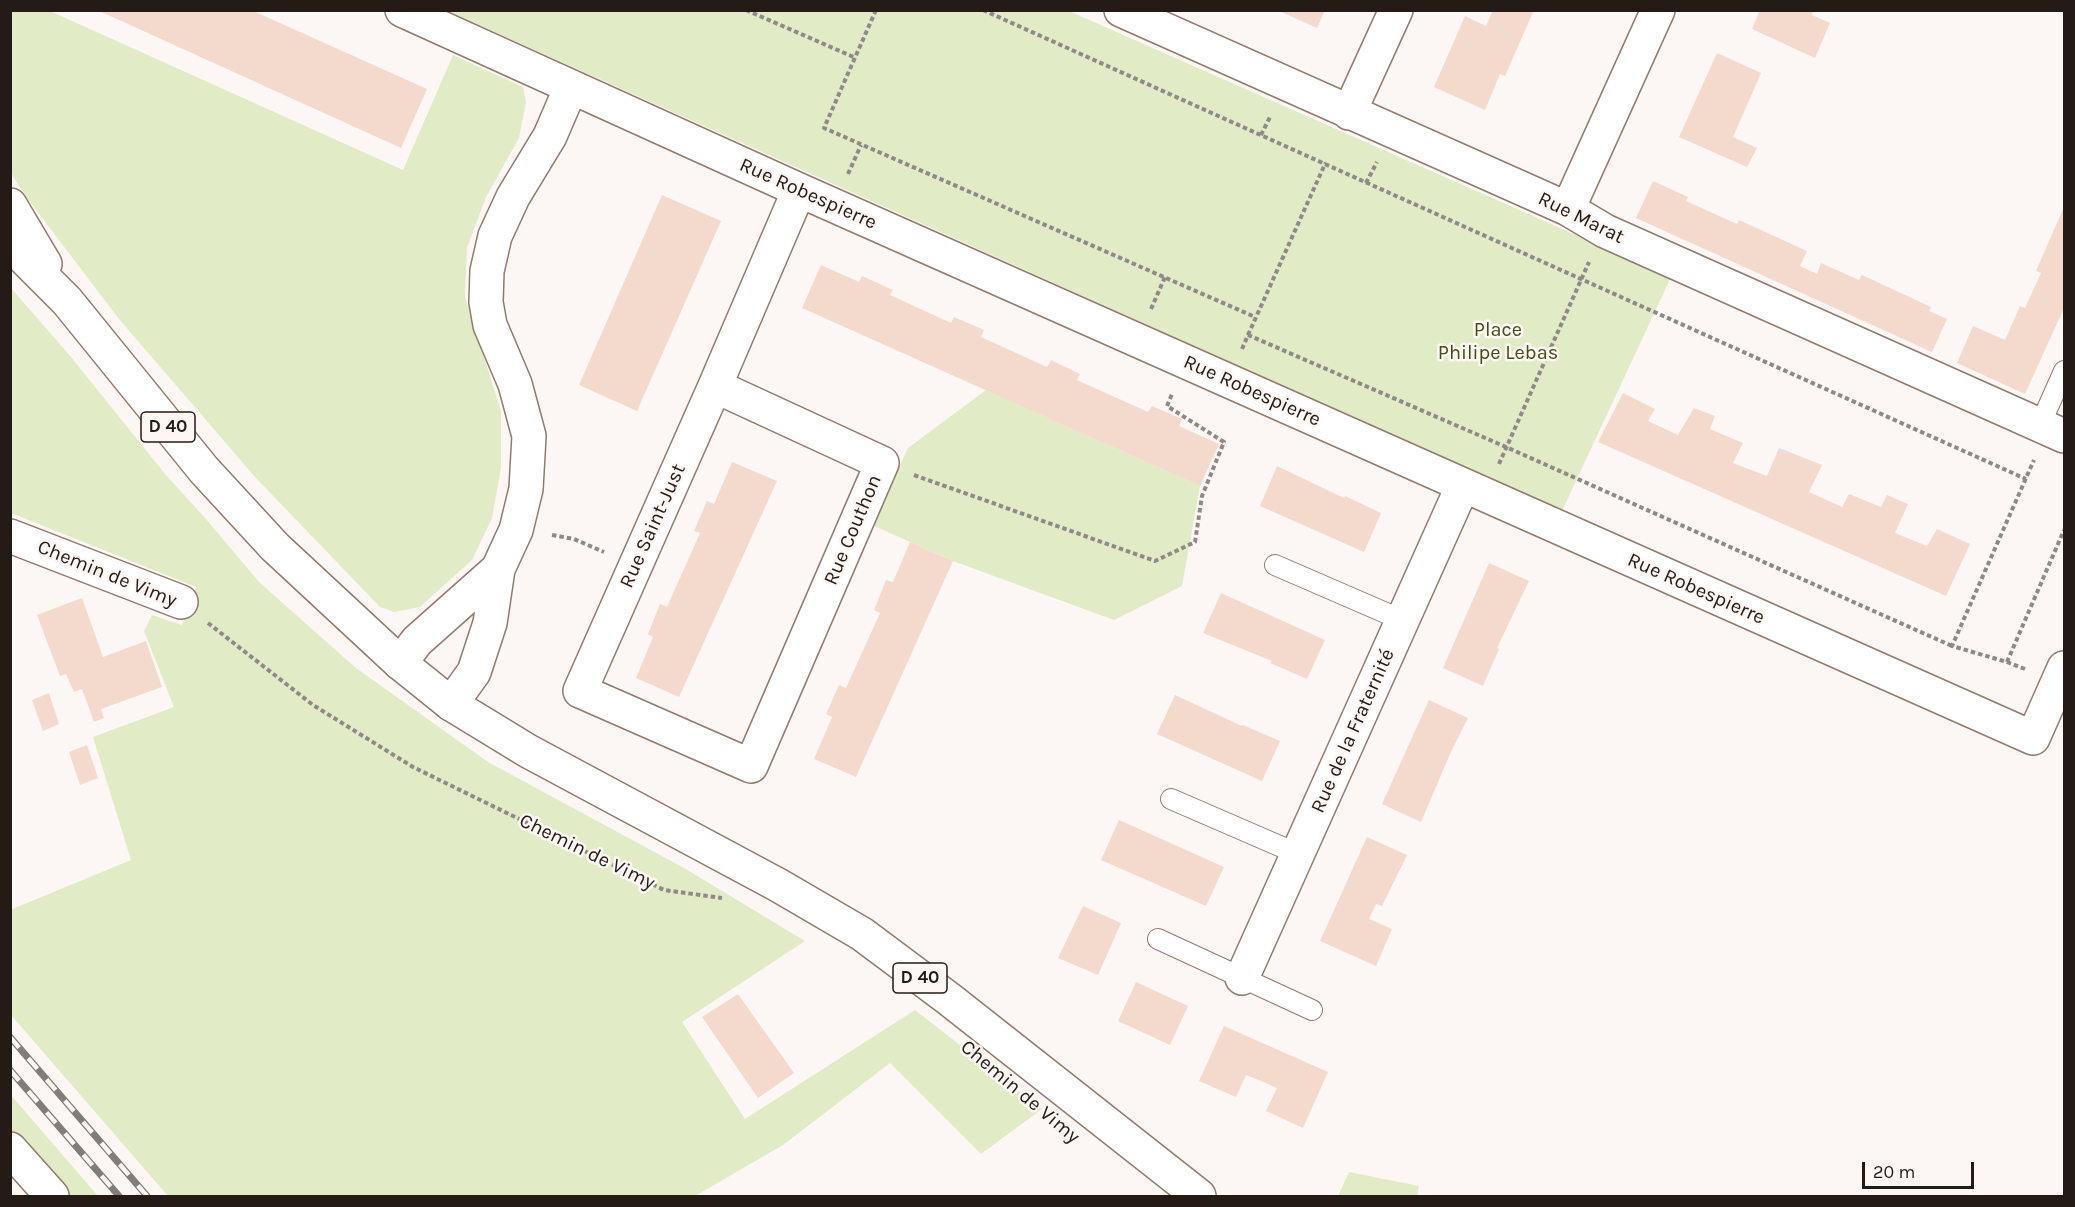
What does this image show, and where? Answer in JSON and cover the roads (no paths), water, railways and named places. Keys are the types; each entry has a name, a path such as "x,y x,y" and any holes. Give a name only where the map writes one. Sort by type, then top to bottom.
{"street":[{"name":"Rue Robespierre","path":"402,10 799,190 2033,738 2061,675"},
{"name":"Rue Marat","path":"1121,10 1568,209 1605,231 2052,431"},
{"path":"1349,112 1396,10"},
{"path":"1568,209 1658,10"},
{"path":"451,704 474,672 490,623 498,569 516,530 526,489 529,436 515,384 490,325 486,302 488,271 499,226 513,197 550,136 572,87"},
{"name":"Rue Saint-Just","path":"751,766 580,691 715,387 799,190"},
{"name":"D 40","path":"10,205 67,302"},
{"name":"D 40","path":"10,244 67,302 212,479 275,547 400,663"},
{"name":"Rue Couthon","path":"715,387 882,463 751,766"},
{"name":"Rue de la Fraternité","path":"1242,978 1402,620 1474,489"},
{"name":"Chemin de Vimy","path":"10,536 181,602"},
{"path":"400,663 417,640 498,569"},
{"name":"Chemin de Vimy","path":"400,663 451,704 528,752 778,885 862,934 958,1006 1199,1197"},
{"path":"10,1149 52,1197"}],"lane":[{"name":"Rue Marat","path":"2052,431 2064,371"},
{"path":"1275,565 1402,620"},
{"path":"1171,799 1298,854"},
{"path":"1158,939 1312,1010"}],"railway":[{"path":"10,1037 147,1196"},
{"path":"10,1070 119,1196"}],"park label":[{"name":"Place Philipe Lebas","path":"1498,342"}]}
